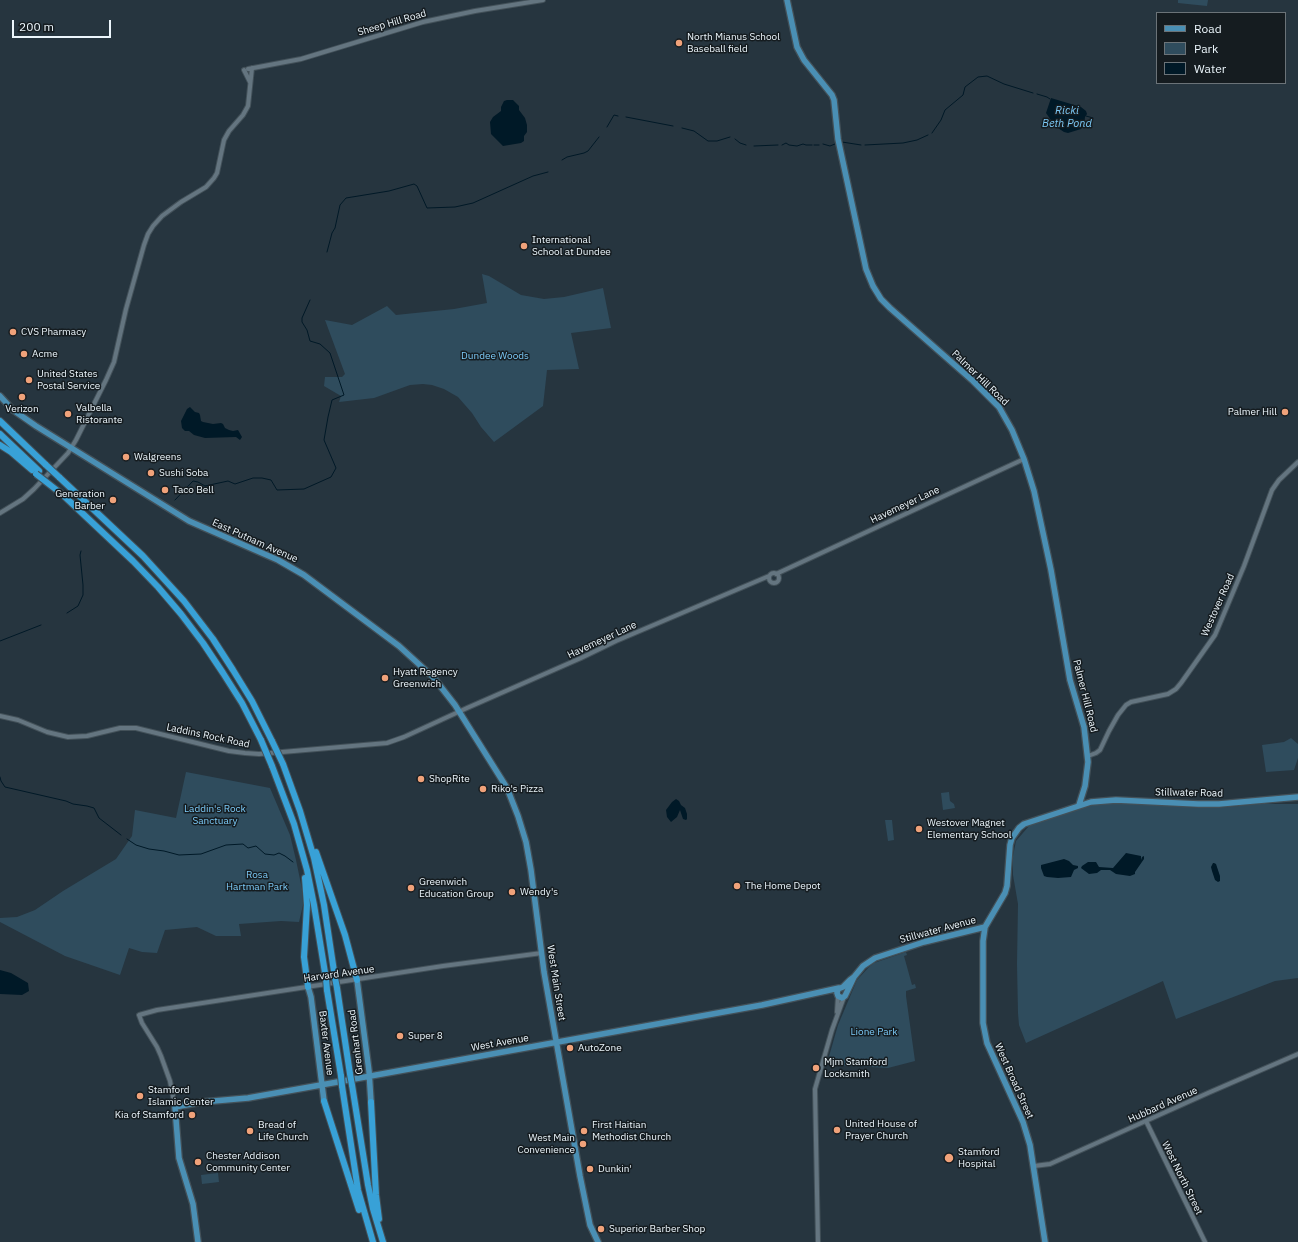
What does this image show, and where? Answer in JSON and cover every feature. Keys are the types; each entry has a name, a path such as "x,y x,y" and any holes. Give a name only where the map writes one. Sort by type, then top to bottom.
{"highway":[{"path":"0,416 21,440"},
{"path":"0,420 137,550 176,592 213,639 240,680 272,740 283,764 300,812 320,882 368,1185 373,1209 383,1242"},
{"path":"0,434 38,473"},
{"path":"0,445 38,473 63,495 129,557 166,596 203,643 230,682 261,740 286,801 297,835 313,899 357,1184 372,1242"},
{"path":"300,812 312,840 345,935 357,980"},
{"path":"297,835 307,898 304,957 308,987"},
{"path":"324,1101 362,1220 372,1242"},
{"path":"371,1102 376,1195 383,1242"}],"main road":[{"name":"Palmer Hill Road","path":"786,0 795,40 800,53 832,95 834,100 838,139 866,270 872,286 881,299 890,308 973,381 999,407 1012,430 1024,459 1034,491 1054,583 1067,667 1084,727 1088,756 1086,781 1079,805"},
{"name":"East Putnam Avenue","path":"0,396 19,415 189,521 278,560 304,575 400,646 420,664 434,678 459,711 474,736"},
{"name":"West Main Street","path":"474,736 504,782 518,816 526,842 542,954 557,1042 590,1223 598,1242"},
{"name":"Stillwater Road","path":"1079,805 1116,800 1219,804 1298,797"},
{"name":"Stillwater Avenue","path":"841,992 863,966 875,958 924,942 985,926 1005,893 1007,886 1010,845 1014,833 1024,824 1079,805"},
{"name":"West Broad Street","path":"985,926 982,941 982,1017 984,1030 990,1049 1023,1122 1030,1145 1045,1242"},
{"name":"Grenhart Road","path":"357,980 371,1102"},
{"name":"Baxter Avenue","path":"308,987 324,1101"},
{"name":"West Avenue","path":"175,1107 202,1102 254,1097 827,992 841,992"},
{"path":"175,1107 179,1158 192,1201 198,1242"}],"street":[{"name":"Sheep Hill Road","path":"248,69 302,59 423,22 475,11 543,0"},
{"path":"0,513 28,495 72,447 113,365 126,309 148,234 163,215 202,189 212,181 217,173 224,140 248,106 250,83 248,69"},
{"path":"248,69 250,83"},
{"name":"Havemeyer Lane","path":"776,574 1024,459"},
{"name":"Westover Road","path":"1088,756 1100,750 1118,715 1126,705 1131,702 1168,694 1181,684 1215,635 1244,566 1272,490 1279,480 1298,462"},
{"name":"Havemeyer Lane","path":"778,579 793,566"},
{"path":"776,574 778,575 778,579 776,583 771,582 769,580 769,576 776,574"},
{"name":"Havemeyer Lane","path":"459,711 581,658 616,641 681,615 769,576"},
{"name":"Havemeyer Lane","path":"752,583 771,582"},
{"name":"Laddins Rock Road","path":"0,716 18,720 46,732 68,737 86,736 116,729 136,728 234,752 255,754 387,743 404,738 459,711"},
{"name":"Harvard Avenue","path":"175,1107 170,1080 161,1056 139,1015 443,966 542,954"},
{"name":"Stillwater Avenue","path":"818,1242 815,1090 837,1013 841,992"},
{"name":"Hubbard Avenue","path":"1034,1166 1050,1164 1298,1054"},
{"name":"West North Street","path":"1146,1121 1205,1242"}],"green space":[{"path":"1178,0 1208,0 1207,6 1178,3"},
{"name":"Dundee Woods","path":"482,274 489,276 521,295 544,299 564,297 603,288 611,328 571,333 579,369 547,370 543,406 494,442 458,397 444,389 432,385 410,385 374,398 339,402 341,396 324,386 325,377 342,377 345,374 325,320 352,325 387,306 396,315 454,309 487,303"},
{"path":"1291,738 1298,744 1298,758 1294,770 1266,772 1262,745 1284,742"},
{"path":"186,772 270,788 290,835 296,860 302,889 303,905 299,922 281,921 239,924 241,936 216,936 197,927 165,930 157,953 142,952 129,948 120,975 65,956 0,922 0,918 17,917 35,910 116,859 132,836 135,810 176,818"},
{"path":"949,792 950,801 954,804 955,808 943,810 941,793"},
{"path":"1106,802 1202,808 1259,804 1298,804 1298,978 1275,981 1176,1019 1163,981 1026,1043 1019,1025 1018,1013 1018,904 1013,875 1013,856 1016,841 1029,826 1071,811"},
{"path":"885,820 892,820 894,840 888,841"},
{"name":"Lione Park","path":"906,952 907,955 904,956 912,985 915,984 916,988 906,991 915,1061 888,1068 833,1065 828,1060 838,1025 857,980 874,963"},
{"path":"218,1173 219,1182 202,1184 201,1175"}],"water":[{"name":"Ricki Beth Pond","path":"1051,98 1081,107 1086,111 1087,114 1084,125 1081,129 1068,133 1055,126 1046,113"},
{"path":"513,100 519,106 519,110 525,118 527,132 524,136 524,141 521,143 503,146 491,134 490,122 493,117 501,111 504,101"},
{"path":"190,407 195,412 199,413 201,421 213,424 221,423 229,430 238,430 242,437 240,440 236,437 205,438 194,435 189,431 185,431 182,428 181,421 187,409"},
{"path":"676,799 685,808 687,819 683,819 680,810 677,817 671,822 667,817 666,810"},
{"path":"1126,853 1141,856 1141,860 1144,856 1144,859 1135,874 1130,876 1116,874 1110,870 1101,870 1097,873 1089,874 1081,868 1088,862 1096,862 1099,867 1113,868"},
{"path":"1064,859 1073,865 1078,866 1078,868 1074,870 1071,877 1058,878 1044,876 1041,865"},
{"path":"1213,863 1216,864 1220,876 1220,881 1218,882 1215,880 1212,871 1211,867"},
{"path":"0,970 11,973 28,983 29,991 22,995 0,994"}],"waterway":[{"path":"932,133 941,120 945,110 963,95 965,87 978,77 987,76 1004,84 1033,93"},
{"path":"1037,94 1050,99"},
{"path":"607,127 614,115 618,116"},
{"path":"1086,116 1093,118"},
{"path":"626,117 673,126"},
{"path":"682,128 694,131 708,141 717,141 730,137"},
{"path":"865,145 903,143 917,140 928,135"},
{"path":"562,160 588,151 599,137"},
{"path":"735,139 746,145"},
{"path":"842,142 861,145"},
{"path":"782,145 786,143 797,146 803,144 812,145"},
{"path":"823,144 830,146 835,144"},
{"path":"754,146 778,145"},
{"path":"814,145 819,145"},
{"path":"327,252 332,233 335,228 340,205 346,198 389,191 414,184 417,186 427,208 455,207 473,203 533,176 548,172"},
{"path":"175,500 193,481 205,486 228,481 235,484 253,478 262,478 271,480 277,490 304,489 331,477 336,468 324,440 332,400 344,395 330,353 320,344 310,341 307,330 302,322 302,318 310,300"},
{"path":"67,613 78,606 83,595 81,551"},
{"path":"0,641 41,625"},
{"path":"0,777 5,787 94,808 99,818 121,835"},
{"path":"127,839 136,845 179,855 201,854 226,845 243,844 248,848 256,846 265,854 274,855 279,853 293,862"}],"place":[{"name":"North Mianus School Baseball field","path":"679,43"},
{"name":"International School at Dundee","path":"524,246"},
{"name":"CVS Pharmacy","path":"13,332"},
{"name":"Acme","path":"24,354"},
{"name":"United States Postal Service","path":"29,380"},
{"name":"Verizon","path":"22,397"},
{"name":"Palmer Hill","path":"1285,412"},
{"name":"Valbella Ristorante","path":"68,414"},
{"name":"Walgreens","path":"126,457"},
{"name":"Sushi Soba","path":"151,473"},
{"name":"Taco Bell","path":"165,490"},
{"name":"Generation Barber","path":"113,500"},
{"name":"Hyatt Regency Greenwich","path":"385,678"},
{"name":"ShopRite","path":"421,779"},
{"name":"Riko's Pizza","path":"483,789"},
{"name":"Westover Magnet Elementary School","path":"919,829"},
{"name":"The Home Depot","path":"737,886"},
{"name":"Greenwich Education Group","path":"411,888"},
{"name":"Wendy's","path":"512,892"},
{"name":"Super 8","path":"400,1036"},
{"name":"AutoZone","path":"570,1048"},
{"name":"Mjm Stamford Locksmith","path":"816,1068"},
{"name":"Stamford Islamic Center","path":"140,1096"},
{"name":"Kia of Stamford","path":"192,1115"},
{"name":"United House of Prayer Church","path":"837,1130"},
{"name":"Bread of Life Church","path":"250,1131"},
{"name":"First Haitian Methodist Church","path":"584,1131"},
{"name":"West Main Convenience","path":"583,1144"},
{"name":"Stamford Hospital","path":"949,1158"},
{"name":"Chester Addison Community Center","path":"198,1162"},
{"name":"Dunkin'","path":"590,1169"},
{"name":"Superior Barber Shop","path":"601,1229"}],"park label":[{"name":"Laddin's Rock Sanctuary","path":"215,814"},
{"name":"Rosa Hartman Park","path":"257,880"}]}
